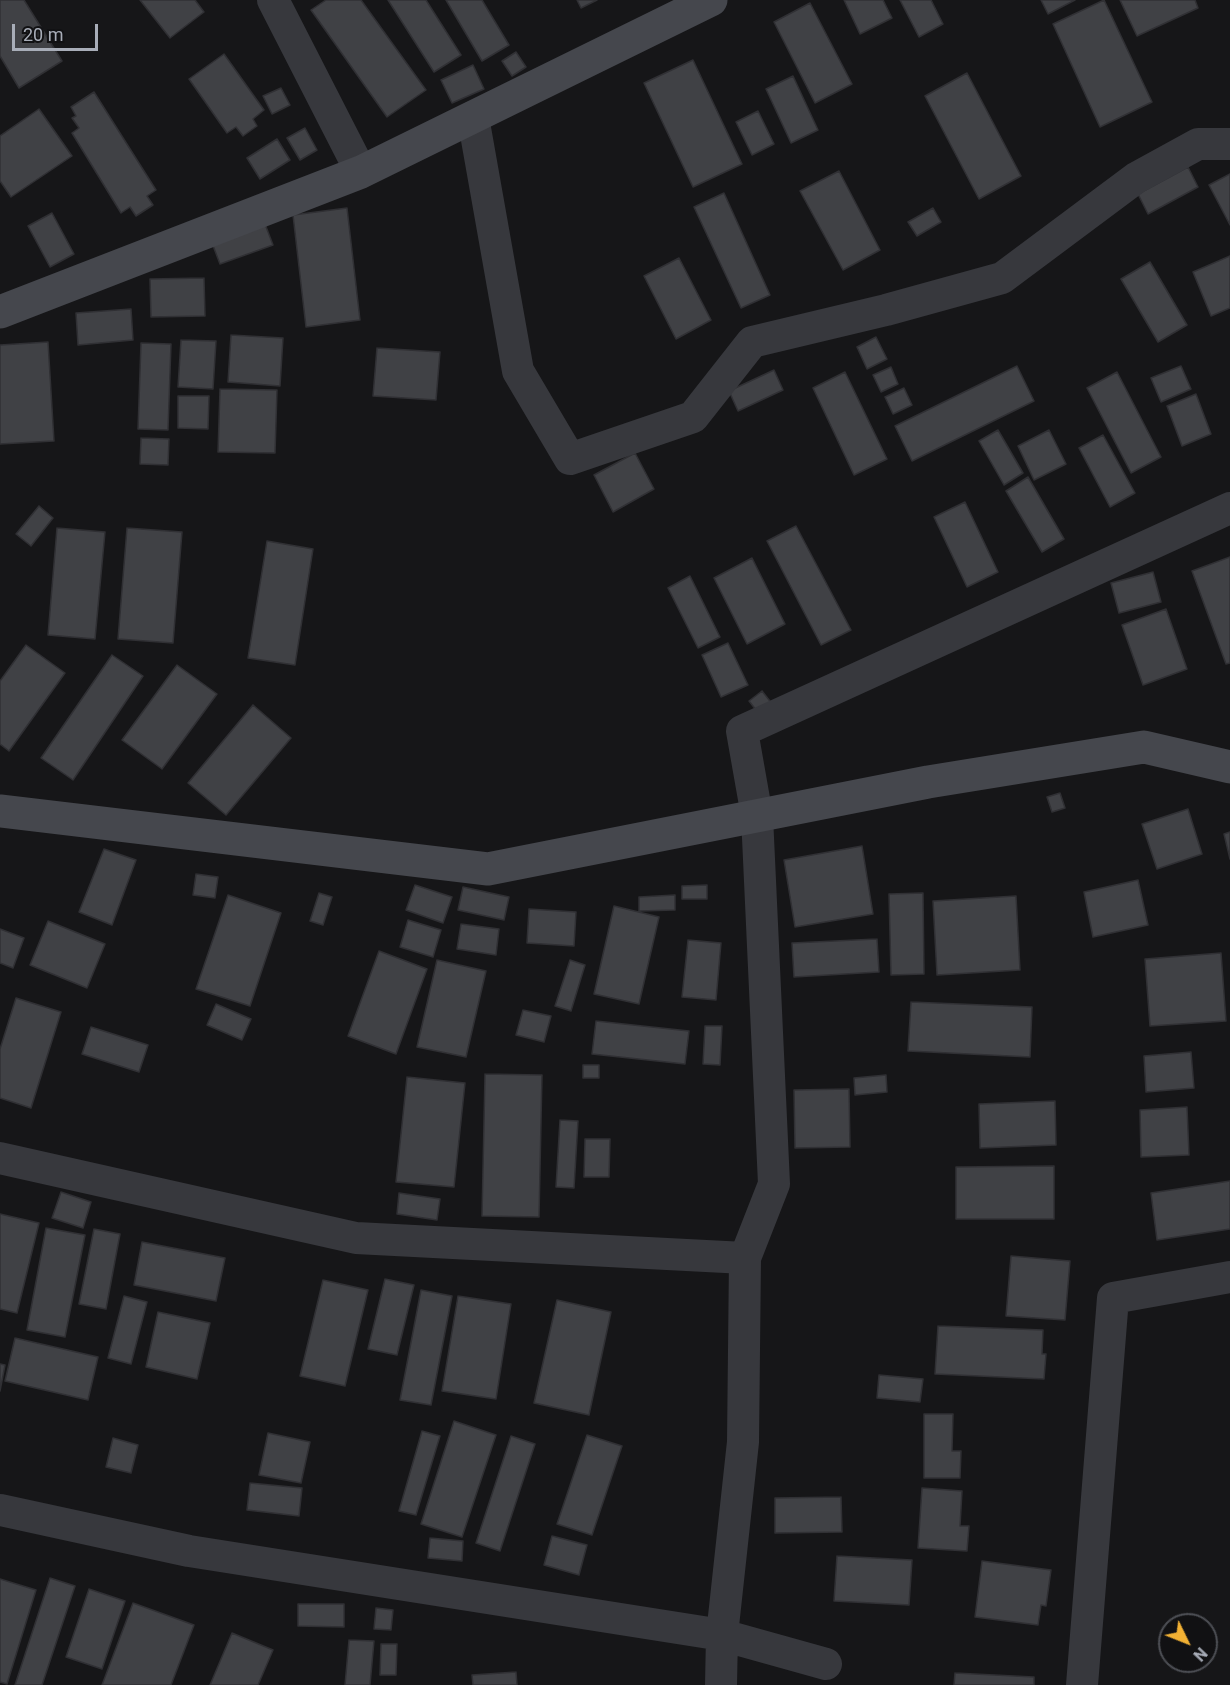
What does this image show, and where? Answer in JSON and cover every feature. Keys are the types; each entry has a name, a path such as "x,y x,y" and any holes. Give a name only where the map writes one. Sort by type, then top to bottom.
{"street":[{"path":"273,0 361,172"},
{"path":"0,312 361,172 711,0"},
{"path":"473,117 518,371 570,459 693,417 752,342 886,310 1002,278 1136,178 1198,144 1230,144"},
{"path":"721,1685 722,1635 742,1442 745,1258 774,1184 758,816 742,731 1230,508"},
{"path":"0,811 488,869 928,782 1144,747 1230,767"},
{"path":"0,1158 356,1238 745,1258"},
{"path":"1082,1685 1113,1298 1230,1277"},
{"path":"0,1510 189,1551 722,1635 826,1664"}],"building":[{"path":"0,0 24,0 62,61 19,88 0,56"},
{"path":"140,0 195,0 204,12 170,38"},
{"path":"326,0 361,0 426,90 387,117 311,10"},
{"path":"388,0 426,0 461,55 434,72"},
{"path":"446,0 482,0 509,45 482,61"},
{"path":"577,0 597,0 581,8"},
{"path":"844,0 883,0 892,18 860,34"},
{"path":"900,0 931,0 943,24 919,37"},
{"path":"1041,0 1075,0 1048,14"},
{"path":"1104,0 1152,102 1100,127 1053,24"},
{"path":"1120,0 1195,0 1198,8 1137,36"},
{"path":"810,3 852,84 815,103 774,22"},
{"path":"516,52 526,67 512,76 502,61"},
{"path":"224,54 264,110 253,119 257,126 243,136 236,127 227,133 189,79"},
{"path":"693,60 742,164 693,187 644,83"},
{"path":"473,65 484,89 452,103 441,80"},
{"path":"967,73 1021,176 979,199 925,96"},
{"path":"793,76 818,130 791,143 766,89"},
{"path":"281,88 290,105 272,114 263,96"},
{"path":"94,92 156,190 147,196 153,205 136,216 130,207 121,213 72,133 79,128 72,118 76,116 71,107"},
{"path":"39,109 72,156 11,197 0,181 0,136"},
{"path":"758,111 774,144 752,155 736,122"},
{"path":"305,128 317,150 300,160 287,138"},
{"path":"277,139 290,160 260,179 247,158"},
{"path":"1188,167 1198,187 1148,214 1138,194"},
{"path":"839,171 880,250 843,270 800,191"},
{"path":"1230,174 1230,225 1209,185"},
{"path":"724,193 770,295 741,308 694,207"},
{"path":"347,208 360,320 306,327 293,215"},
{"path":"933,208 941,222 917,236 908,222"},
{"path":"52,213 74,254 50,267 28,226"},
{"path":"265,224 273,245 220,264 212,243"},
{"path":"1230,256 1230,308 1211,316 1193,272"},
{"path":"679,258 711,320 676,339 644,276"},
{"path":"1150,262 1187,325 1158,342 1121,279"},
{"path":"204,278 205,316 151,317 150,279"},
{"path":"131,309 133,340 78,345 76,313"},
{"path":"231,335 283,338 280,386 228,382"},
{"path":"876,337 887,359 867,369 857,347"},
{"path":"181,340 216,341 213,389 178,387"},
{"path":"48,342 54,441 0,444 0,345"},
{"path":"141,343 171,344 168,430 138,429"},
{"path":"377,348 440,352 436,400 373,396"},
{"path":"1017,366 1034,401 912,461 895,426"},
{"path":"1181,366 1191,389 1161,402 1151,378"},
{"path":"891,367 898,384 881,392 873,375"},
{"path":"774,370 783,390 738,411 729,391"},
{"path":"845,372 887,459 854,475 813,388"},
{"path":"1117,372 1161,457 1131,473 1087,388"},
{"path":"904,388 912,405 893,414 885,397"},
{"path":"220,389 277,390 275,453 218,452"},
{"path":"1196,394 1211,434 1182,446 1167,406"},
{"path":"178,396 209,396 208,429 178,428"},
{"path":"998,430 1023,473 1004,485 979,441"},
{"path":"1049,430 1066,464 1034,480 1018,446"},
{"path":"1103,435 1135,493 1110,507 1079,448"},
{"path":"141,438 169,439 168,465 140,464"},
{"path":"635,453 654,489 613,512 594,475"},
{"path":"1028,477 1064,539 1042,552 1006,491"},
{"path":"965,502 998,572 967,587 934,517"},
{"path":"39,506 53,518 31,546 16,534"},
{"path":"796,526 851,630 821,645 767,541"},
{"path":"57,528 105,532 95,639 48,635"},
{"path":"127,528 182,532 173,643 118,639"},
{"path":"267,541 313,549 295,665 248,658"},
{"path":"1230,557 1230,663 1226,664 1192,571"},
{"path":"752,558 785,624 747,644 714,578"},
{"path":"1153,572 1161,602 1119,613 1111,583"},
{"path":"690,576 720,637 698,648 668,588"},
{"path":"1166,609 1187,669 1143,685 1122,625"},
{"path":"728,643 748,685 721,697 702,655"},
{"path":"26,645 65,673 9,751 0,744 0,681"},
{"path":"112,655 143,676 73,780 41,758"},
{"path":"177,665 217,694 162,769 122,740"},
{"path":"762,691 773,705 760,715 749,701"},
{"path":"253,705 291,738 226,815 188,783"},
{"path":"1060,793 1065,808 1052,812 1047,797"},
{"path":"1188,809 1202,854 1157,869 1142,824"},
{"path":"1230,832 1230,859 1224,834"},
{"path":"862,846 873,914 795,927 784,860"},
{"path":"104,849 136,860 112,925 79,912"},
{"path":"196,874 218,877 215,898 193,895"},
{"path":"1138,880 1148,925 1093,937 1084,892"},
{"path":"415,885 452,897 443,923 406,910"},
{"path":"707,885 707,899 682,899 682,886"},
{"path":"463,887 509,897 504,920 458,910"},
{"path":"319,893 332,897 323,925 310,921"},
{"path":"923,893 924,974 891,975 889,894"},
{"path":"228,895 281,913 250,1006 196,989"},
{"path":"675,895 675,910 639,911 639,897"},
{"path":"1016,896 1020,970 937,975 933,901"},
{"path":"614,906 659,917 639,1004 594,994"},
{"path":"529,909 576,912 574,946 527,943"},
{"path":"408,920 441,930 433,957 400,947"},
{"path":"48,921 105,944 87,988 30,965"},
{"path":"461,924 499,929 496,955 457,949"},
{"path":"0,929 24,938 13,968 0,963"},
{"path":"877,939 879,972 794,977 792,943"},
{"path":"688,940 721,943 716,1000 682,997"},
{"path":"379,951 427,969 396,1054 348,1036"},
{"path":"1221,953 1226,1021 1150,1026 1145,959"},
{"path":"437,960 486,971 466,1057 417,1047"},
{"path":"570,960 585,965 571,1011 555,1006"},
{"path":"16,998 61,1012 31,1108 0,1098 0,1049"},
{"path":"911,1002 1032,1007 1030,1057 908,1051"},
{"path":"216,1004 251,1019 242,1040 207,1025"},
{"path":"523,1010 551,1016 544,1042 516,1035"},
{"path":"596,1021 689,1031 685,1064 592,1054"},
{"path":"705,1026 722,1026 720,1065 703,1064"},
{"path":"91,1027 148,1045 139,1072 82,1054"},
{"path":"1191,1052 1194,1088 1146,1092 1144,1056"},
{"path":"583,1065 599,1065 599,1078 583,1078"},
{"path":"485,1074 542,1075 539,1217 482,1216"},
{"path":"886,1075 887,1092 855,1095 854,1078"},
{"path":"407,1077 465,1083 454,1187 396,1182"},
{"path":"849,1089 850,1147 795,1148 794,1090"},
{"path":"1055,1101 1056,1145 980,1148 979,1104"},
{"path":"1187,1107 1189,1155 1141,1157 1140,1110"},
{"path":"560,1120 578,1121 574,1188 556,1187"},
{"path":"585,1139 610,1139 609,1177 584,1177"},
{"path":"1054,1166 1054,1219 956,1219 956,1167"},
{"path":"1230,1181 1230,1229 1157,1240 1151,1193"},
{"path":"61,1192 91,1202 83,1228 52,1218"},
{"path":"399,1193 440,1199 437,1220 397,1214"},
{"path":"0,1214 39,1223 17,1313 0,1309"},
{"path":"46,1228 85,1235 65,1337 27,1330"},
{"path":"94,1229 120,1234 106,1309 79,1304"},
{"path":"142,1242 225,1258 216,1301 134,1285"},
{"path":"1011,1256 1070,1261 1065,1320 1006,1316"},
{"path":"385,1279 414,1285 397,1355 368,1349"},
{"path":"323,1280 368,1290 345,1386 300,1376"},
{"path":"421,1290 452,1296 431,1405 400,1400"},
{"path":"124,1296 147,1302 131,1364 108,1358"},
{"path":"458,1296 511,1304 496,1399 442,1391"},
{"path":"557,1300 611,1312 589,1415 534,1403"},
{"path":"158,1312 210,1323 197,1379 146,1367"},
{"path":"938,1326 1043,1330 1042,1354 1046,1354 1044,1379 935,1374"},
{"path":"15,1338 98,1357 88,1400 5,1381"},
{"path":"0,1364 5,1365 0,1391"},
{"path":"879,1375 923,1379 920,1402 877,1398"},
{"path":"924,1414 953,1414 952,1451 961,1451 960,1478 924,1478"},
{"path":"454,1421 496,1435 462,1537 421,1524"},
{"path":"422,1431 440,1436 416,1515 399,1511"},
{"path":"268,1433 310,1442 301,1483 259,1475"},
{"path":"587,1435 622,1446 592,1535 557,1524"},
{"path":"511,1436 535,1444 500,1551 476,1543"},
{"path":"113,1438 138,1445 131,1473 106,1467"},
{"path":"250,1483 302,1488 299,1516 247,1510"},
{"path":"922,1488 962,1491 960,1526 969,1526 967,1551 918,1548"},
{"path":"841,1497 842,1532 775,1533 775,1498"},
{"path":"552,1536 587,1545 579,1575 544,1565"},
{"path":"430,1538 463,1541 462,1561 428,1558"},
{"path":"837,1556 912,1560 909,1605 834,1601"},
{"path":"982,1561 1051,1570 1046,1606 1041,1605 1038,1625 975,1617"},
{"path":"50,1578 75,1586 42,1685 15,1685"},
{"path":"0,1579 36,1590 7,1684 0,1682"},
{"path":"89,1589 125,1601 102,1669 66,1657"},
{"path":"133,1603 194,1625 171,1685 102,1685"},
{"path":"298,1604 344,1604 344,1627 298,1626"},
{"path":"376,1608 393,1610 391,1630 374,1629"},
{"path":"232,1633 273,1650 258,1685 210,1685"},
{"path":"349,1640 374,1641 370,1685 345,1685"},
{"path":"381,1644 397,1644 396,1675 380,1675"},
{"path":"516,1672 517,1685 473,1685 472,1675"},
{"path":"955,1673 1034,1677 1034,1685 954,1685"}]}
